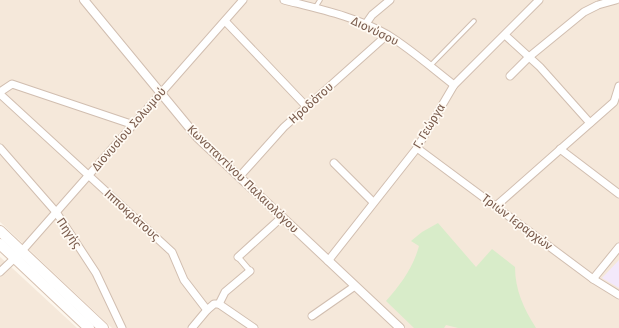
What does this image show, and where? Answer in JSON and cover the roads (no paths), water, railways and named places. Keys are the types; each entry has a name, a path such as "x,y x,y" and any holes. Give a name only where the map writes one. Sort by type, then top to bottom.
{"main road":[{"path":"0,231 18,255 89,328"},
{"path":"0,244 18,255 103,328"}],"street":[{"name":"Κωνσταντίνου Παλαιολόγου","path":"84,0 197,136 400,328"},
{"name":"Διονυσίου Σολωμού","path":"0,272 18,255 243,0"},
{"name":"Διονύσου","path":"284,0 315,8 365,25 387,35 420,57 454,85"},
{"path":"365,25 372,15 390,0"},
{"name":"Γ. Γεώργα","path":"328,260 417,148 454,85 539,0"},
{"path":"510,76 529,57 584,12 598,5 616,0"},
{"path":"225,21 306,106"},
{"name":"Ηροδότου","path":"240,176 284,127 387,35"},
{"path":"505,35 529,57 590,123"},
{"path":"0,93 12,84 134,125"},
{"path":"496,206 614,102 619,86"},
{"name":"Ιπποκράτους","path":"0,93 88,176 172,252 184,280 207,310"},
{"path":"614,102 619,108"},
{"name":"Πηγής","path":"0,148 56,212 96,272 122,328"},
{"name":"Τριών Ιεραρχών","path":"417,148 593,279 619,295"},
{"path":"560,149 619,194"},
{"path":"334,163 373,202"},
{"path":"219,304 225,292 250,271 238,257 282,217"},
{"path":"593,279 619,248"},
{"path":"312,316 355,286"},
{"path":"192,328 214,304 219,304 254,328"}],"lane":[{"path":"315,8 320,0"},
{"path":"430,66 474,21"}]}
